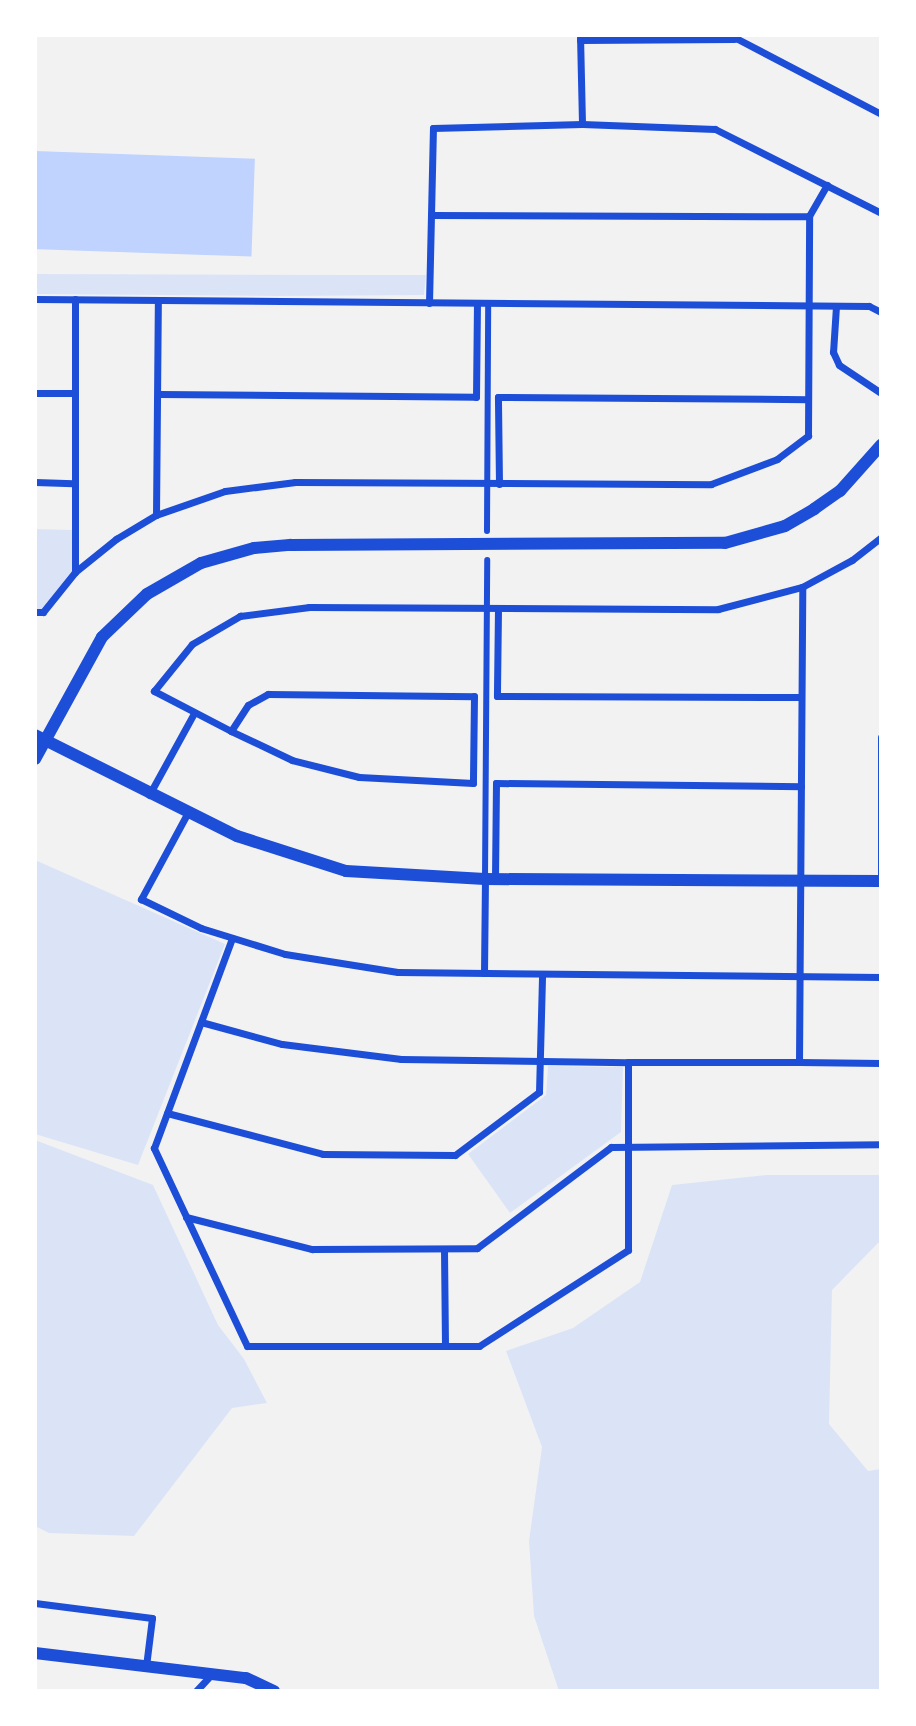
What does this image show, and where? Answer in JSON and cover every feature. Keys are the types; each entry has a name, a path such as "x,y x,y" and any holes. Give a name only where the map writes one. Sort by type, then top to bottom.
{"street":[{"path":"582,124 580,38 732,37 881,114"},
{"path":"429,303 433,128 582,124 715,129 881,213"},
{"path":"35,612 43,612 75,572 156,515 189,501 260,484 710,484 777,459 808,436 809,216 827,186"},
{"path":"431,215 809,216"},
{"path":"35,299 808,305 869,306 881,312"},
{"path":"75,299 75,572"},
{"path":"156,515 159,300"},
{"path":"159,394 476,397 477,303"},
{"path":"487,531 488,303"},
{"path":"836,306 833,352 839,365 881,393"},
{"path":"35,393 74,393"},
{"path":"499,484 498,397 808,399"},
{"path":"35,759 40,738 102,637 146,594 201,563 254,548 290,545 725,543 785,526 814,509 840,491 881,445"},
{"path":"35,482 73,482"},
{"path":"231,731 248,705 268,694 474,696 473,783 359,777 292,760 231,731 194,713 154,691 192,643 240,616 309,607 718,609 802,587 852,560 881,537"},
{"path":"487,560 485,609 490,878"},
{"path":"799,1062 802,587"},
{"path":"498,609 497,696 802,697"},
{"path":"149,795 194,713"},
{"path":"40,738 187,814 280,854 346,871 490,878 881,881 881,737"},
{"path":"484,973 496,783 801,786"},
{"path":"187,814 141,898 232,938 347,967 484,973 881,977"},
{"path":"232,938 154,1149 247,1346 479,1346 628,1250 628,1062"},
{"path":"167,1113 323,1154 455,1155 539,1092 542,1060 542,974"},
{"path":"201,1021 333,1053 401,1059 881,1063"},
{"path":"186,1217 312,1249 477,1248 611,1147 627,1144 881,1144"},
{"path":"444,1250 445,1346"},
{"path":"35,1603 152,1618 146,1667"},
{"path":"35,1653 212,1674 253,1681 274,1691"},
{"path":"196,1691 212,1674"}],"shaded area":[{"path":"35,274 426,275 424,295 276,296 35,294"},
{"path":"35,529 72,530 73,571 42,610 35,609"},
{"path":"35,860 225,944 138,1165 35,1134"},
{"path":"548,1066 623,1067 621,1132 510,1213 468,1154 546,1095"},
{"path":"35,1140 153,1185 218,1325 244,1359 267,1403 232,1408 134,1536 49,1533 35,1526"},
{"path":"767,1175 881,1175 881,1240 832,1290 829,1424 868,1471 881,1469 881,1691 559,1691 534,1616 529,1541 542,1447 506,1351 573,1328 640,1282 672,1185"}],"water":[{"path":"35,151 255,159 251,257 35,249"}]}
